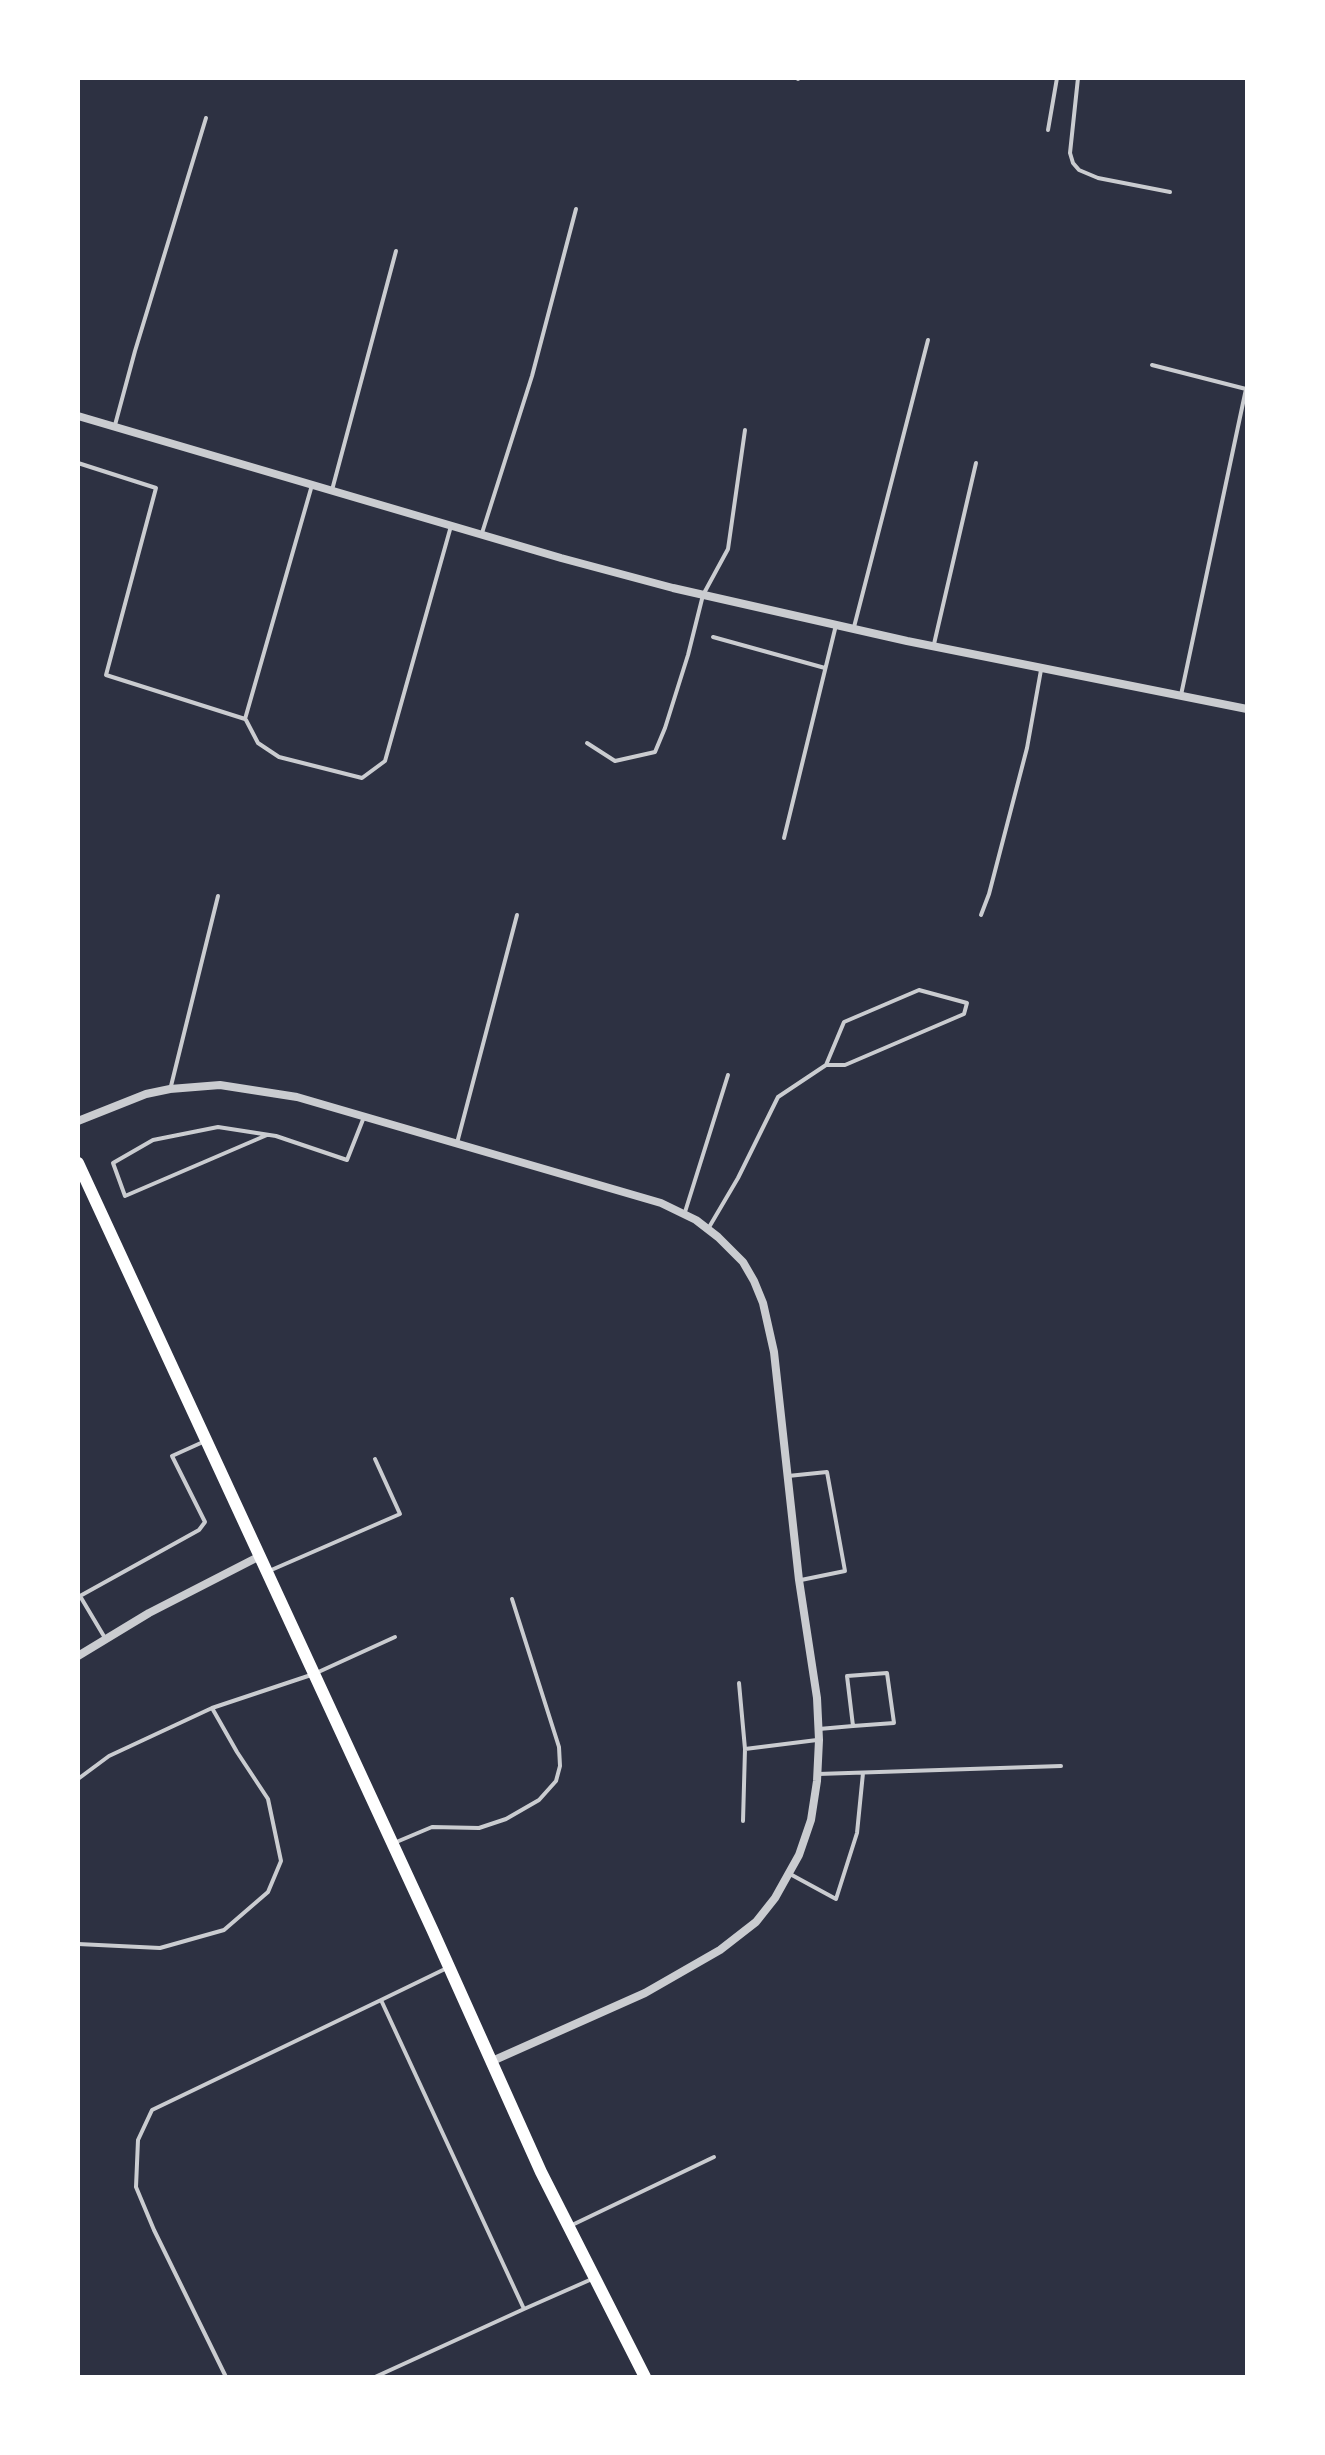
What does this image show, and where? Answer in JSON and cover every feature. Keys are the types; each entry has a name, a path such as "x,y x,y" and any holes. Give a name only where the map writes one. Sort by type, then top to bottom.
{"main road":[{"path":"78,1163 490,2062 568,2227 645,2377"}],"street":[{"path":"78,416 575,562 703,595 933,647 1247,709"},
{"path":"78,1121 146,1094 170,1089 220,1085 297,1097 661,1203 708,1229 743,1262 754,1281 763,1303 774,1352 799,1580 817,1698 818,1774 811,1820 799,1855 775,1898 756,1922 720,1950 645,1993 490,2062"},
{"path":"78,1656 105,1638 260,1556"}],"lane":[{"path":"1048,130 1057,78"},
{"path":"1078,78 1070,153 1073,163 1079,170 1098,178 1170,192"},
{"path":"114,427 206,118"},
{"path":"482,535 532,376 576,209"},
{"path":"332,490 396,251"},
{"path":"853,629 928,340"},
{"path":"1152,365 1246,389 1181,695"},
{"path":"587,743 615,761 655,752 688,655 703,595 728,549 745,430"},
{"path":"78,463 156,488 106,675 245,719 258,743 279,757 362,778 385,761 451,526"},
{"path":"933,647 976,463"},
{"path":"245,719 312,485"},
{"path":"784,838 836,625"},
{"path":"713,637 825,668"},
{"path":"981,915 1027,748 1042,668"},
{"path":"170,1089 218,896"},
{"path":"457,1143 517,915"},
{"path":"708,1229 738,1178 778,1097 826,1065 844,1022 919,990 967,1003 964,1014 845,1065 826,1065"},
{"path":"684,1214 728,1075"},
{"path":"267,1135 125,1196 113,1163 153,1140 218,1127 267,1135 347,1160 364,1117"},
{"path":"105,1638 79,1596 199,1530 205,1522 172,1456 206,1441"},
{"path":"267,1571 400,1514 375,1459"},
{"path":"788,1476 827,1472 845,1571 799,1580"},
{"path":"392,1844 432,1827 479,1828 506,1819 539,1800 556,1781 561,1758 555,1732 512,1599"},
{"path":"78,1779 109,1756 212,1708 314,1674 395,1637"},
{"path":"819,1729 894,1723 887,1673 847,1676 853,1726"},
{"path":"739,1683 745,1749 743,1821"},
{"path":"78,1944 160,1948 224,1930 268,1892 281,1861 268,1799 212,1708"},
{"path":"745,1749 819,1740"},
{"path":"818,1774 1061,1766"},
{"path":"790,1874 836,1899 857,1833 863,1773"},
{"path":"226,2377 136,2187 138,2140 152,2110 449,1967"},
{"path":"381,2000 524,2309"},
{"path":"568,2227 714,2157"},
{"path":"375,2377 594,2278"}]}
